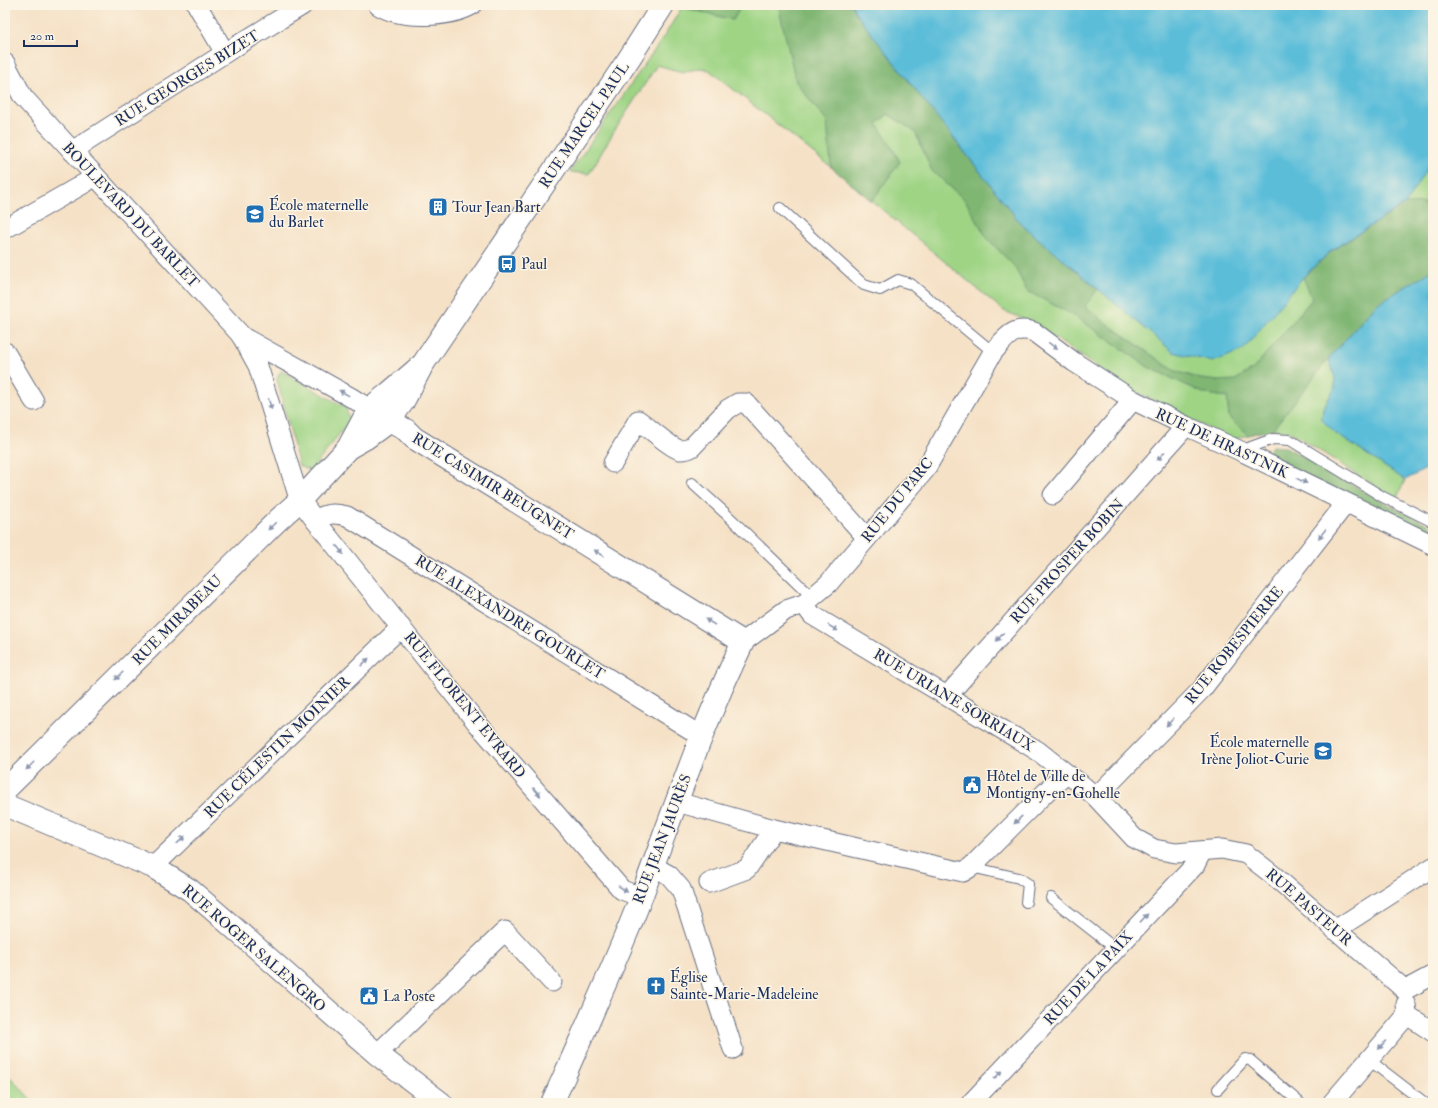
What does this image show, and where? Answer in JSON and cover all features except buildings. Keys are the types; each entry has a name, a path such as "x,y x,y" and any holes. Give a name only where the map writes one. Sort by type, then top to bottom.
{"street":[{"path":"197,5 225,53"},
{"name":"RUE GEORGES BIZET","path":"72,151 303,5"},
{"path":"378,5 403,14 436,15 453,12 472,5"},
{"name":"RUE MARCEL PAUL","path":"389,421 403,402 423,364 630,57 663,5"},
{"name":"BOULEVARD DU BARLET","path":"5,63 22,97 241,336 258,366 300,500"},
{"path":"5,229 85,183 94,176"},
{"name":"RUE DU PARC","path":"808,600 828,584 925,470 993,352 1007,337 1019,329"},
{"name":"RUE DE HRASTNIK","path":"1019,329 1034,332 1074,362 1133,400 1186,426 1245,452 1433,545"},
{"name":"RUE CASIMIR BEUGNET","path":"241,336 406,430 420,443 743,642"},
{"path":"5,352 34,401"},
{"path":"258,366 271,353"},
{"name":"RUE MARCEL PAUL","path":"369,408 423,364"},
{"path":"1053,495 1133,400"},
{"path":"613,463 638,420 680,450 689,449 728,409 738,403 746,403 867,538"},
{"name":"RUE MIRABEAU","path":"5,790 300,500 348,448 369,408"},
{"name":"RUE MIRABEAU","path":"348,448 366,438 389,421"},
{"name":"RUE PROSPER BOBIN","path":"947,696 1186,426"},
{"name":"RUE FLORENT EVRARD","path":"300,500 477,723 622,890 641,897"},
{"name":"RUE ROBESPIERRE","path":"1096,797 1202,689 1346,503"},
{"name":"RUE ALEXANDRE GOURLET","path":"315,520 326,514 335,513 347,516 701,736"},
{"name":"RUE JEAN JAURÈS","path":"552,1103 564,1079 641,897 701,736 725,678 743,642 786,610 808,600"},
{"name":"RUE URIANE SORRIAUX","path":"808,600 812,615 1038,751 1067,774 1078,780 1134,838 1154,849 1176,853 1202,851"},
{"name":"RUE CÉLESTIN MOINIER","path":"153,867 401,627"},
{"path":"677,802 774,829 963,872 970,867 1050,788 1067,774"},
{"name":"RUE ROGER SALENGRO","path":"5,805 153,867 190,890 377,1054 440,1103"},
{"path":"709,883 746,868 774,829"},
{"name":"RUE PASTEUR","path":"1202,851 1222,849 1246,854 1405,990"},
{"name":"RUE DE LA PAIX","path":"971,1103 1195,865 1202,851"},
{"path":"653,866 669,875 681,889 733,1049"},
{"path":"1335,930 1433,867"},
{"path":"377,1054 505,931 552,982"},
{"path":"1332,1103 1407,1015 1405,990 1433,975"},
{"path":"1407,1015 1433,1032"}],"lane":[{"path":"780,208 864,285 880,290 898,280 911,284 993,352"},
{"path":"1245,452 1273,439 1290,440 1383,497 1433,522"},
{"path":"692,483 725,513 808,600"},
{"path":"970,867 1019,878 1028,884 1026,902"},
{"path":"1052,898 1116,949"},
{"path":"1218,1089 1245,1060 1250,1060 1300,1103"},
{"path":"1369,1060 1425,1103"}],"green space":[{"path":"683,5 1433,5 1433,270 1377,304 1329,358 1335,378 1335,388 1323,408 1322,419 1335,433 1405,480 1397,498 1386,493 1292,433 1273,429 1232,440 1121,384 1032,322 1004,311 831,167 709,70 702,68 682,72 657,65 589,174 570,172 665,35"},
{"path":"683,5 742,5 733,20 682,7"},
{"path":"778,5 852,5 856,14 1022,225 1098,289 1085,306 1106,323 1173,370 1201,379 1218,381 1235,380 1253,369 1312,299 1303,277 1333,250 1405,204 1433,203 1433,270 1377,304 1329,358 1273,429 1248,435 1229,418 1227,397 1205,394 1148,367 1073,315 1027,291 1014,266 987,238 965,200 932,171 915,132 888,114 877,124 900,162 872,201 831,167 827,122 796,82"},
{"path":"281,371 345,407 350,420 311,471 299,466 277,379"},
{"path":"1272,446 1286,447 1380,500 1433,527 1433,537 1266,456"},
{"path":"5,1071 34,1103 5,1103"}],"water":[{"path":"852,5 1433,5 1433,162 1430,164 1405,204 1332,250 1303,277 1243,350 1213,362 1173,352 1022,225 856,14"},
{"path":"1433,270 1433,467 1430,467 1405,480 1335,433 1322,420 1323,408 1335,388 1335,378 1329,358 1377,304"}],"place":[{"name":"Tour Jean Bart","path":"438,207"},
{"name":"École maternelle du Barlet","path":"255,214"},
{"name":"Paul","path":"507,264"},
{"name":"École maternelle Irène Joliot-Curie","path":"1323,751"},
{"name":"Hôtel de Ville de Montigny-en-Gohelle","path":"972,785"},
{"name":"Église Sainte-Marie-Madeleine","path":"656,986"},
{"name":"La Poste","path":"369,996"}]}
